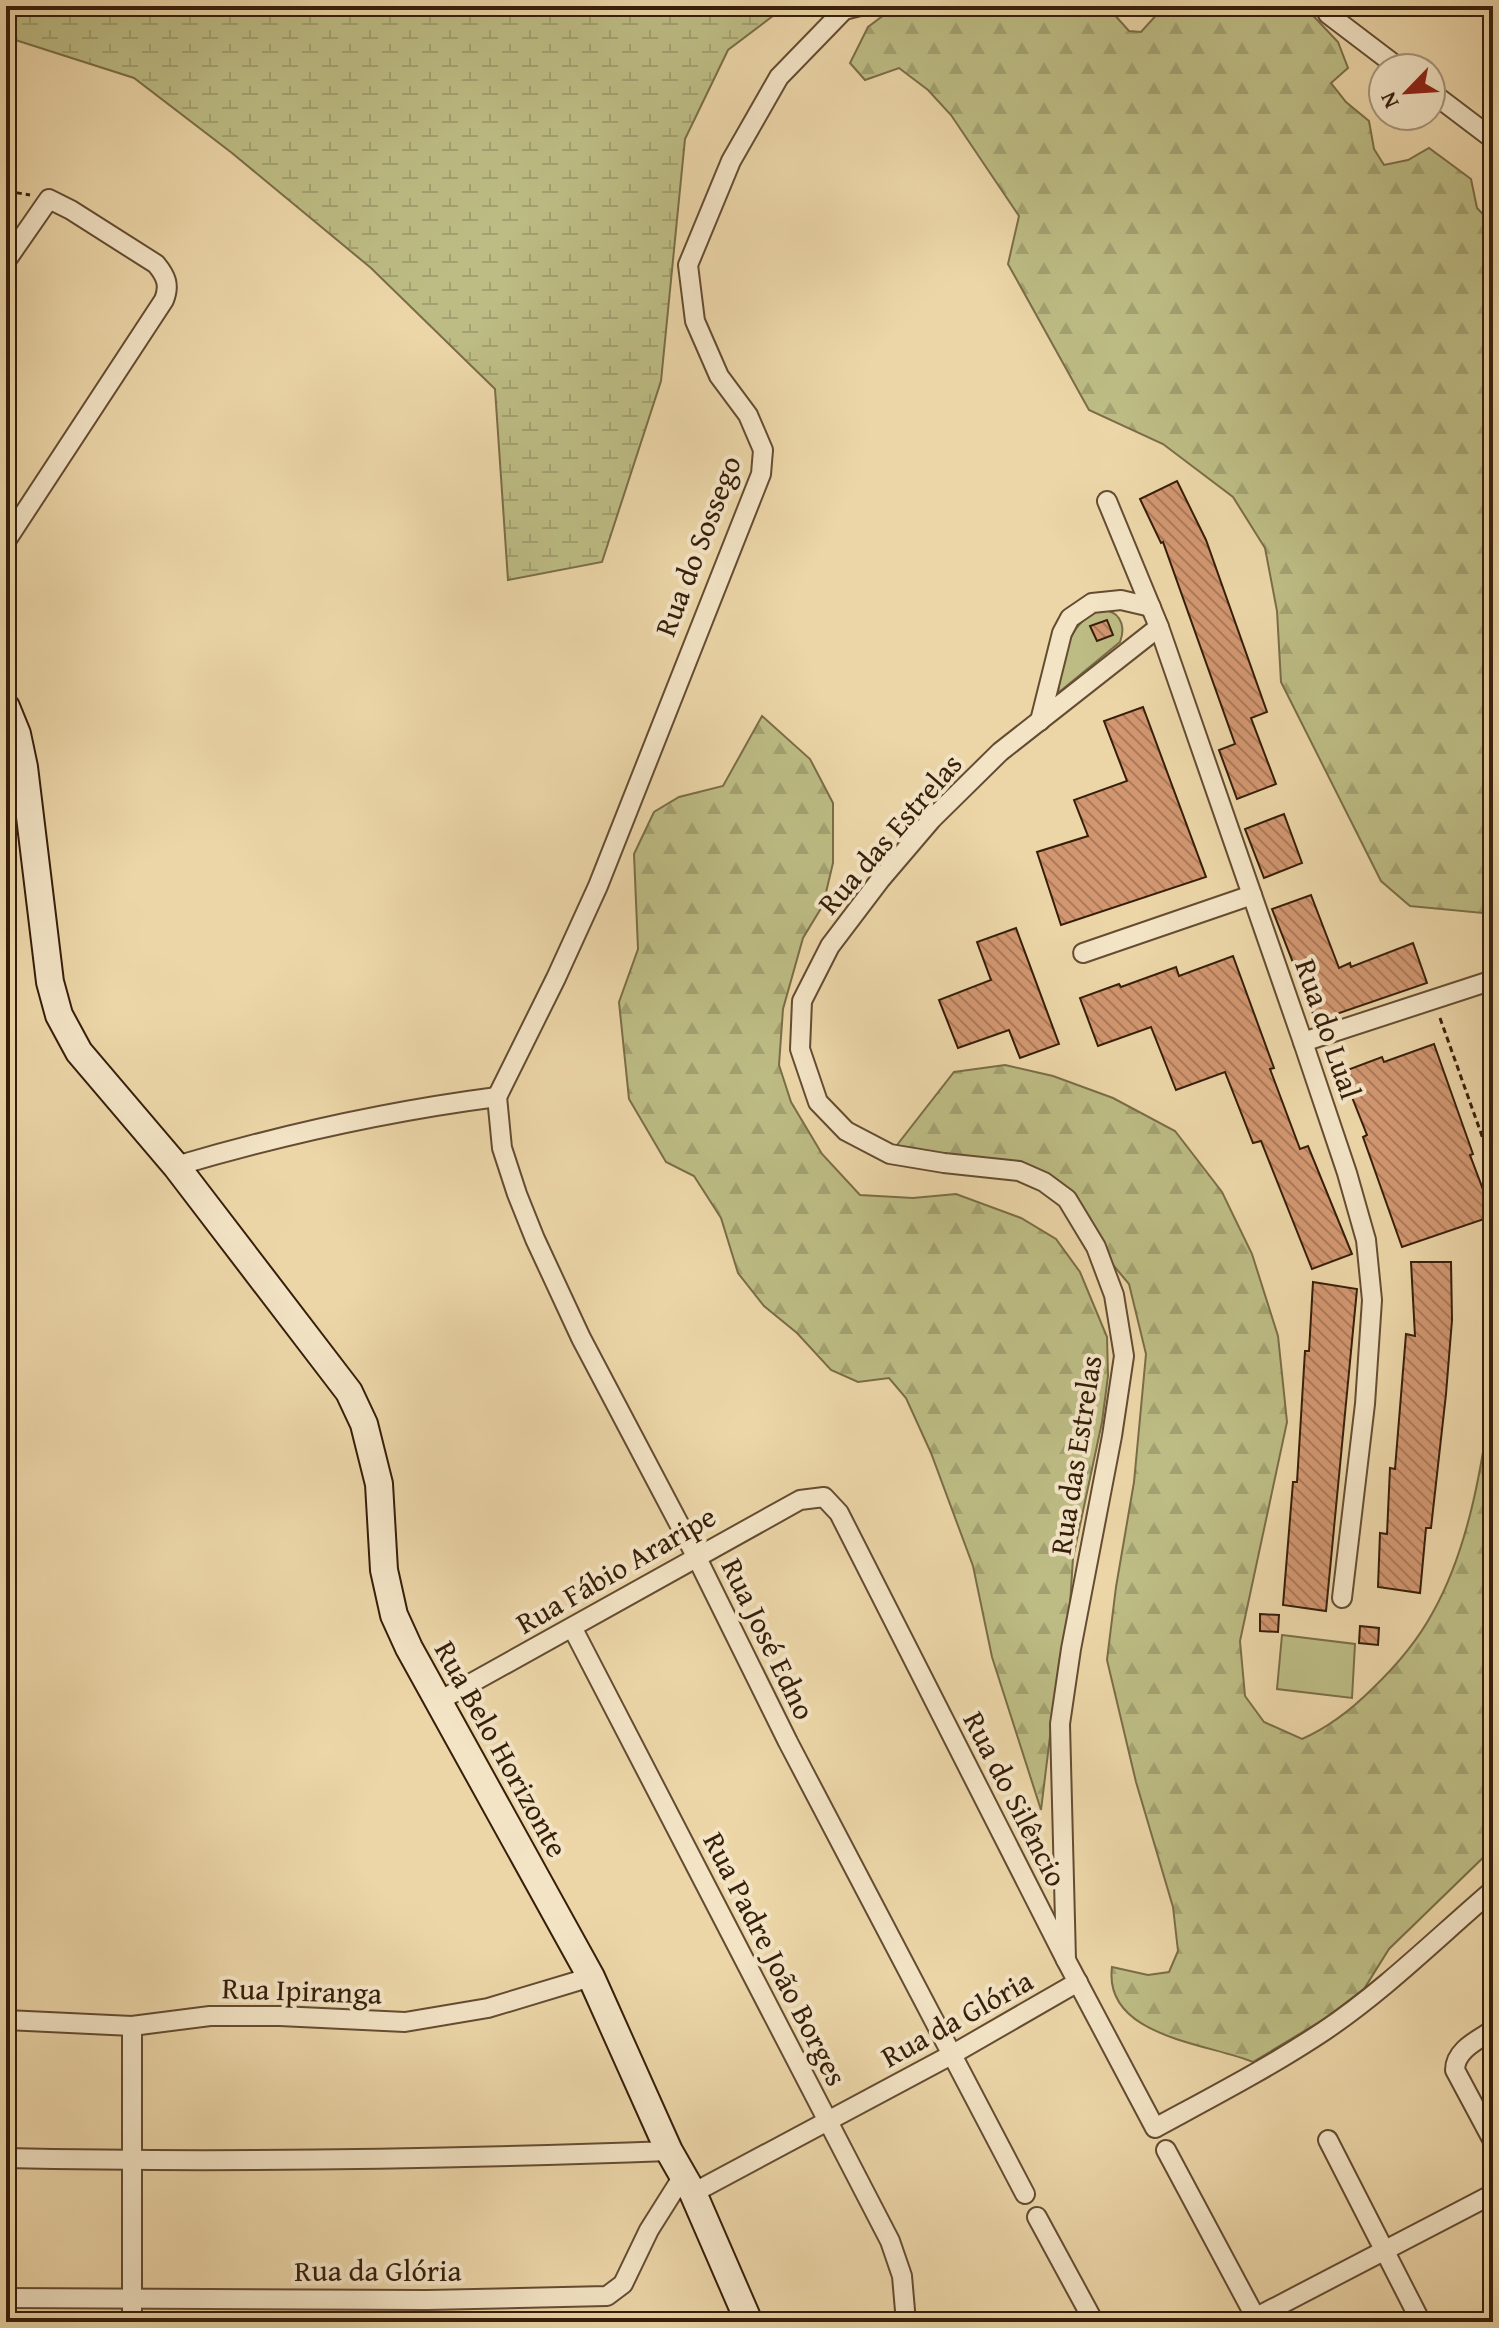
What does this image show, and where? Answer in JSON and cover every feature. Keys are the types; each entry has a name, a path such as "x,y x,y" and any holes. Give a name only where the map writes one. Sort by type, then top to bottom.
{"street":[{"name":"Rua do Sossego","path":"497,1097 598,886 761,474 763,450 748,415 719,376 695,321 688,265 731,161 779,77 844,10 860,6"},
{"path":"1324,6 1328,14 1378,52"},
{"path":"1447,104 1493,139"},
{"path":"6,261 49,199 156,264 166,276 168,290 6,541"},
{"name":"Rua do Lual","path":"1107,501 1159,627 1303,1042 1366,1240 1372,1300 1365,1404 1342,1598"},
{"path":"1040,721 1062,633 1070,618 1092,603 1121,600 1151,607"},
{"name":"Rua das Estrelas","path":"1066,1960 1060,1724 1124,1356 1114,1295 1096,1247 1067,1199 1044,1182 1019,1171 890,1154 846,1131 818,1102 800,1049 802,1001 830,946 932,819 1000,752 1159,627"},
{"name":"Rua Belo Horizonte","path":"6,707 17,734 16,781 50,982 59,1015 79,1052 176,1166 349,1392 364,1424 379,1484 384,1570 394,1615 409,1648 591,1977 669,2151 744,2305 749,2322"},
{"path":"1083,953 1252,895"},
{"path":"1303,1042 1493,980"},
{"path":"176,1166 407,1109 497,1097"},
{"name":"Rua José Edno","path":"497,1097 502,1148 535,1239 581,1338 1025,2194"},
{"name":"Rua do Silêncio","path":"824,1497 839,1513 1155,2128 1326,2030 1493,1890"},
{"name":"Rua Fábio Araripe","path":"439,1701 800,1500 824,1497"},
{"name":"Rua Padre João Borges","path":"573,1629 894,2250 902,2276 906,2322"},
{"name":"Rua Ipiranga","path":"6,2020 132,2026 210,2016 405,2022 488,2008 591,1977"},
{"name":"Rua da Glória","path":"6,2298 427,2300 607,2296 623,2284 649,2230 688,2185 828,2123 1078,1982"},
{"path":"132,2026 132,2322"},
{"path":"1493,2030 1465,2049 1455,2062 1455,2070 1493,2141"},
{"path":"1328,2140 1382,2251 1421,2322"},
{"path":"1166,2150 1254,2320 1493,2194"},
{"path":"6,2158 134,2161 477,2158 669,2151"},
{"path":"1037,2217 1094,2322"}],"path":[{"path":"1434,999 1487,1150"}],"green space":[{"path":"6,6 786,6 728,50 685,139 661,381 602,562 508,580 495,389 371,268 232,153 134,78 6,37"},
{"path":"896,6 1115,6 1112,12 1129,31 1141,32 1160,11 1196,13 1237,6 1304,6 1338,42 1348,68 1331,83 1346,102 1367,119 1367,132 1371,132 1374,149 1384,165 1408,160 1429,148 1471,179 1477,208 1493,225 1493,914 1410,906 1381,881 1281,682 1277,611 1265,548 1233,497 1163,444 1089,410 1008,264 1019,216 951,115 928,90 899,68 865,80 850,63 868,27"},
{"path":"1098,611 1111,612 1119,619 1122,629 1120,642 1058,693 1064,657 1072,634 1087,617"},
{"path":"762,716 810,759 833,803 833,863 823,905 803,938 783,1009 779,1065 791,1102 822,1154 860,1195 913,1198 956,1194 1021,1218 1056,1239 1080,1272 1107,1337 1108,1376 1102,1422 1073,1558 1070,1605 1059,1663 1041,1810 992,1657 973,1566 931,1453 906,1398 889,1378 858,1382 831,1370 797,1333 764,1306 738,1273 721,1218 694,1176 666,1162 629,1099 619,1002 638,949 634,854 654,812 679,797 723,786"},
{"path":"1005,1065 1053,1076 1113,1098 1175,1131 1222,1192 1252,1254 1278,1336 1287,1422 1240,1641 1245,1696 1264,1722 1302,1739 1321,1729 1348,1711 1372,1689 1420,1633 1446,1586 1466,1531 1485,1443 1493,1386 1493,1848 1389,1949 1364,1989 1326,2018 1253,2062 1162,2034 1124,2009 1114,1990 1112,1967 1148,1975 1169,1972 1178,1951 1173,1907 1136,1782 1107,1660 1134,1482 1146,1354 1129,1284 1044,1182 890,1154 954,1072"},
{"path":"1282,1635 1355,1644 1352,1698 1277,1689"}],"building":[{"path":"1177,481 1206,540 1267,712 1251,718 1276,784 1237,799 1219,750 1235,744 1163,542 1140,499"},
{"path":"1107,620 1113,635 1097,641 1090,626"},
{"path":"1143,707 1206,877 1061,925 1037,852 1088,836 1074,800 1127,781 1104,721"},
{"path":"1284,814 1302,863 1264,878 1245,829"},
{"path":"1311,895 1339,968 1350,963 1351,967 1413,943 1427,983 1316,1021 1272,909"},
{"path":"1016,928 1059,1044 1020,1058 1009,1030 958,1048 939,1000 991,980 977,942"},
{"path":"1233,956 1300,1149 1308,1146 1352,1254 1312,1269 1261,1141 1253,1143 1225,1072 1176,1090 1151,1027 1098,1046 1080,998 1176,967 1179,976"},
{"path":"1434,1044 1493,1216 1402,1247 1363,1137 1367,1135 1342,1072 1382,1057 1384,1062"},
{"path":"1411,1262 1451,1262 1452,1320 1446,1394 1431,1528 1426,1528 1420,1593 1378,1587 1380,1533 1387,1534 1390,1468 1395,1469 1406,1334 1415,1336"},
{"path":"1313,1282 1357,1289 1326,1611 1283,1605 1293,1482 1297,1482 1305,1351 1309,1351"},
{"path":"1260,1614 1279,1615 1278,1632 1260,1631"},
{"path":"1360,1626 1379,1628 1378,1645 1359,1643"}]}
